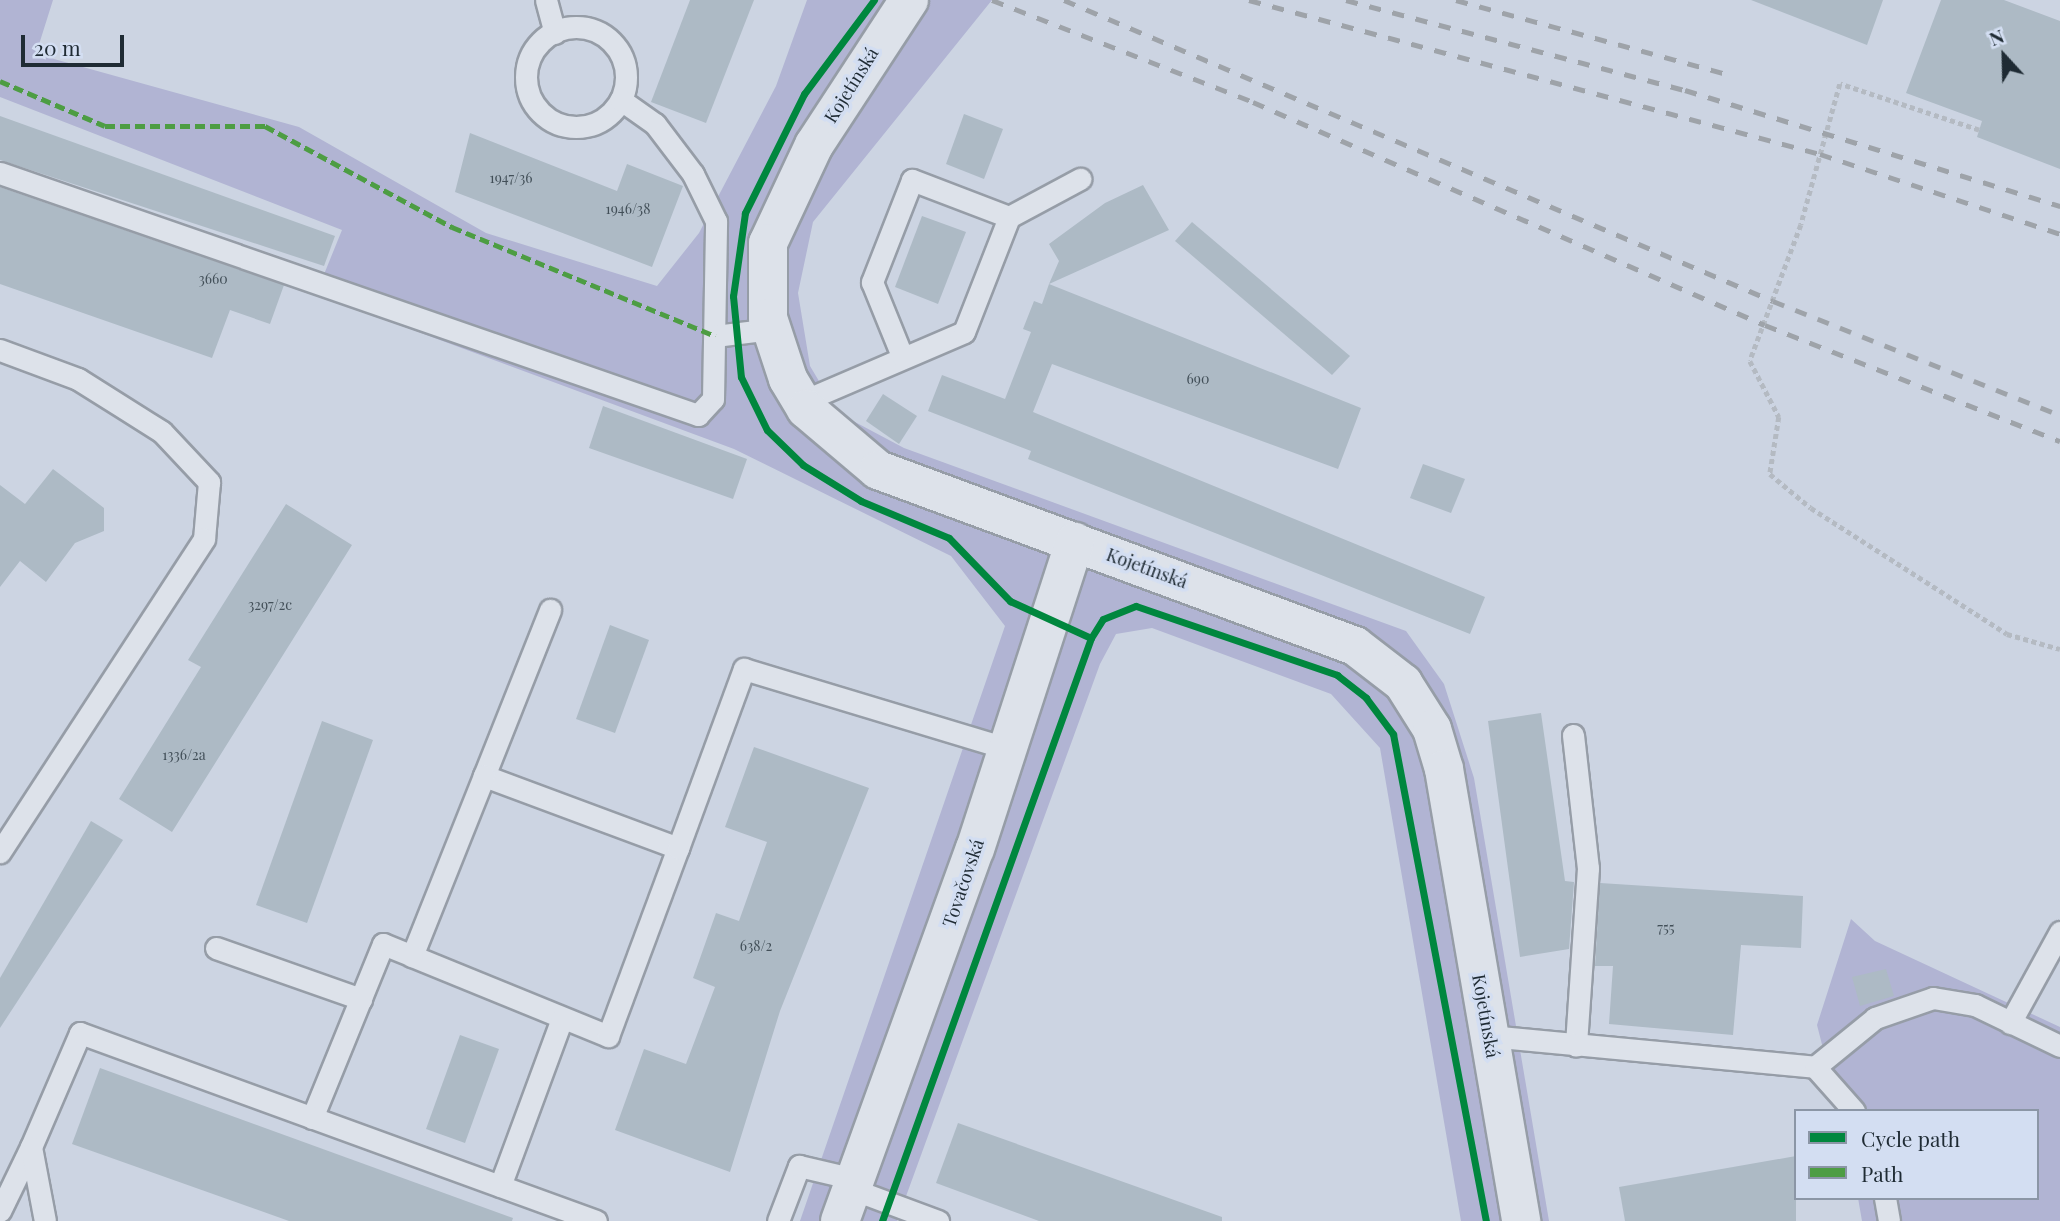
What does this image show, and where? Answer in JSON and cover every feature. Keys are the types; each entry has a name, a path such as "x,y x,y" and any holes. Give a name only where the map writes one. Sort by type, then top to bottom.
{"main road":[{"name":"Kojetínská","path":"909,0 847,90 777,215 765,282 771,329 801,402 839,442 878,470 1355,646 1403,683 1432,729 1444,769 1521,1221"},
{"name":"Tovačovská","path":"849,1196 1010,749 1075,542"}],"lane":[{"path":"546,0 555,33"},
{"path":"578,27 609,39 626,67 621,100 611,114 582,127 566,126 538,109 528,88 528,64 555,33 578,27"},
{"path":"0,173 690,414 708,409 713,399 716,221 693,174 655,124 621,100"},
{"path":"801,402 902,356 964,332 1009,217 1080,179"},
{"path":"902,356 872,282 912,180 1009,217"},
{"path":"715,336 771,329"},
{"path":"0,350 78,379 162,432 209,482 204,539 0,852"},
{"path":"412,956 550,610"},
{"path":"312,1118 383,944 608,1036 744,669 1010,749"},
{"path":"1573,734 1588,868 1576,1046"},
{"path":"484,776 678,848"},
{"path":"2010,1023 2060,932"},
{"path":"216,948 361,999"},
{"path":"1815,1067 1875,1018 1933,998 1975,1005 2060,1046"},
{"path":"500,1186 562,1018"},
{"path":"0,1211 80,1033 596,1221"},
{"path":"1489,1036 1815,1067 1852,1109"},
{"path":"31,1147 45,1221"},
{"path":"778,1221 799,1166 849,1196 938,1221"},
{"path":"1885,1200 1889,1221"}],"path":[{"path":"1979,131 1840,84 1801,225 1751,362 1779,417 1770,474 1811,508 2007,634 2060,649"}],"shaded area":[{"path":"0,0 53,0 36,54 299,127 486,233 657,286 699,233 776,86 807,0 992,0 813,222 798,293 810,366 838,413 904,448 1406,631 1444,684 1474,778 1549,1221 1461,1221 1380,748 1331,694 1152,628 1116,634 1100,664 897,1221 800,1221 1005,626 951,556 734,449 316,294 342,230 0,97"},
{"path":"1851,919 1875,941 2060,1027 2060,1221 1862,1221 1858,1200 2039,1200 2039,1109 1838,1109 1817,1025"}],"building":[{"path":"690,0 754,0 706,123 651,102"},
{"path":"1751,0 1883,0 1867,45"},
{"path":"1941,0 2004,0 2060,21 2060,169 1977,137 1982,121 1906,93"},
{"path":"964,114 1003,129 984,179 946,164"},
{"path":"0,116 335,236 324,266 0,160"},
{"path":"470,133 617,191 627,164 683,186 652,267 455,192"},
{"path":"1143,185 1169,230 1049,284 1059,261 1049,244 1105,203"},
{"path":"0,187 284,285 270,324 230,310 212,358 0,284"},
{"path":"922,216 966,232 938,304 895,287"},
{"path":"1192,222 1350,356 1332,375 1175,241"},
{"path":"1049,284 1361,408 1338,469 1052,364 1033,412 1485,597 1470,634 1028,459 1031,451 928,411 942,375 1005,399 1031,332 1023,329 1034,301 1042,304"},
{"path":"883,394 917,416 899,444 866,421"},
{"path":"603,406 747,459 733,499 589,448"},
{"path":"1423,464 1465,479 1451,513 1410,498"},
{"path":"53,469 104,508 104,531 75,543 46,582 20,561 0,587 0,485 25,504"},
{"path":"286,504 352,545 172,832 119,799 201,667 188,660"},
{"path":"610,625 649,640 615,733 576,719"},
{"path":"1541,713 1565,881 1574,882 1569,949 1520,957 1488,721"},
{"path":"322,721 373,740 307,923 256,905"},
{"path":"754,747 869,788 780,1011 730,1172 615,1130 644,1049 686,1064 715,987 693,978 716,913 739,921 767,842 725,827"},
{"path":"91,821 123,840 0,1028 0,978"},
{"path":"1600,883 1803,896 1801,948 1741,945 1733,1035 1609,1024 1613,966 1595,966"},
{"path":"1886,969 1894,996 1860,1006 1852,977"},
{"path":"460,1035 499,1049 465,1143 426,1129"},
{"path":"100,1068 513,1218 512,1221 289,1221 72,1144"},
{"path":"958,1123 1222,1217 1222,1221 1039,1221 936,1183"},
{"path":"1794,1156 1796,1221 1625,1221 1619,1187"}],"railway":[{"path":"992,0 1253,102 1765,325 2060,441"},
{"path":"1064,0 1773,301 2060,415"},
{"path":"1249,0 1820,154 2060,234"},
{"path":"1346,0 1685,90 2060,206"},
{"path":"1456,0 1727,74"}],"marked path":[{"path":"0,81 105,126 265,126 452,227 715,336"}],"cycle path":[{"path":"874,0 804,94 745,213 733,296 741,377 767,430 803,465 861,501 949,538 1010,601 1091,638"},
{"path":"882,1221 1091,638 1103,619 1136,606 1337,675 1366,698 1393,734 1486,1221"}]}
